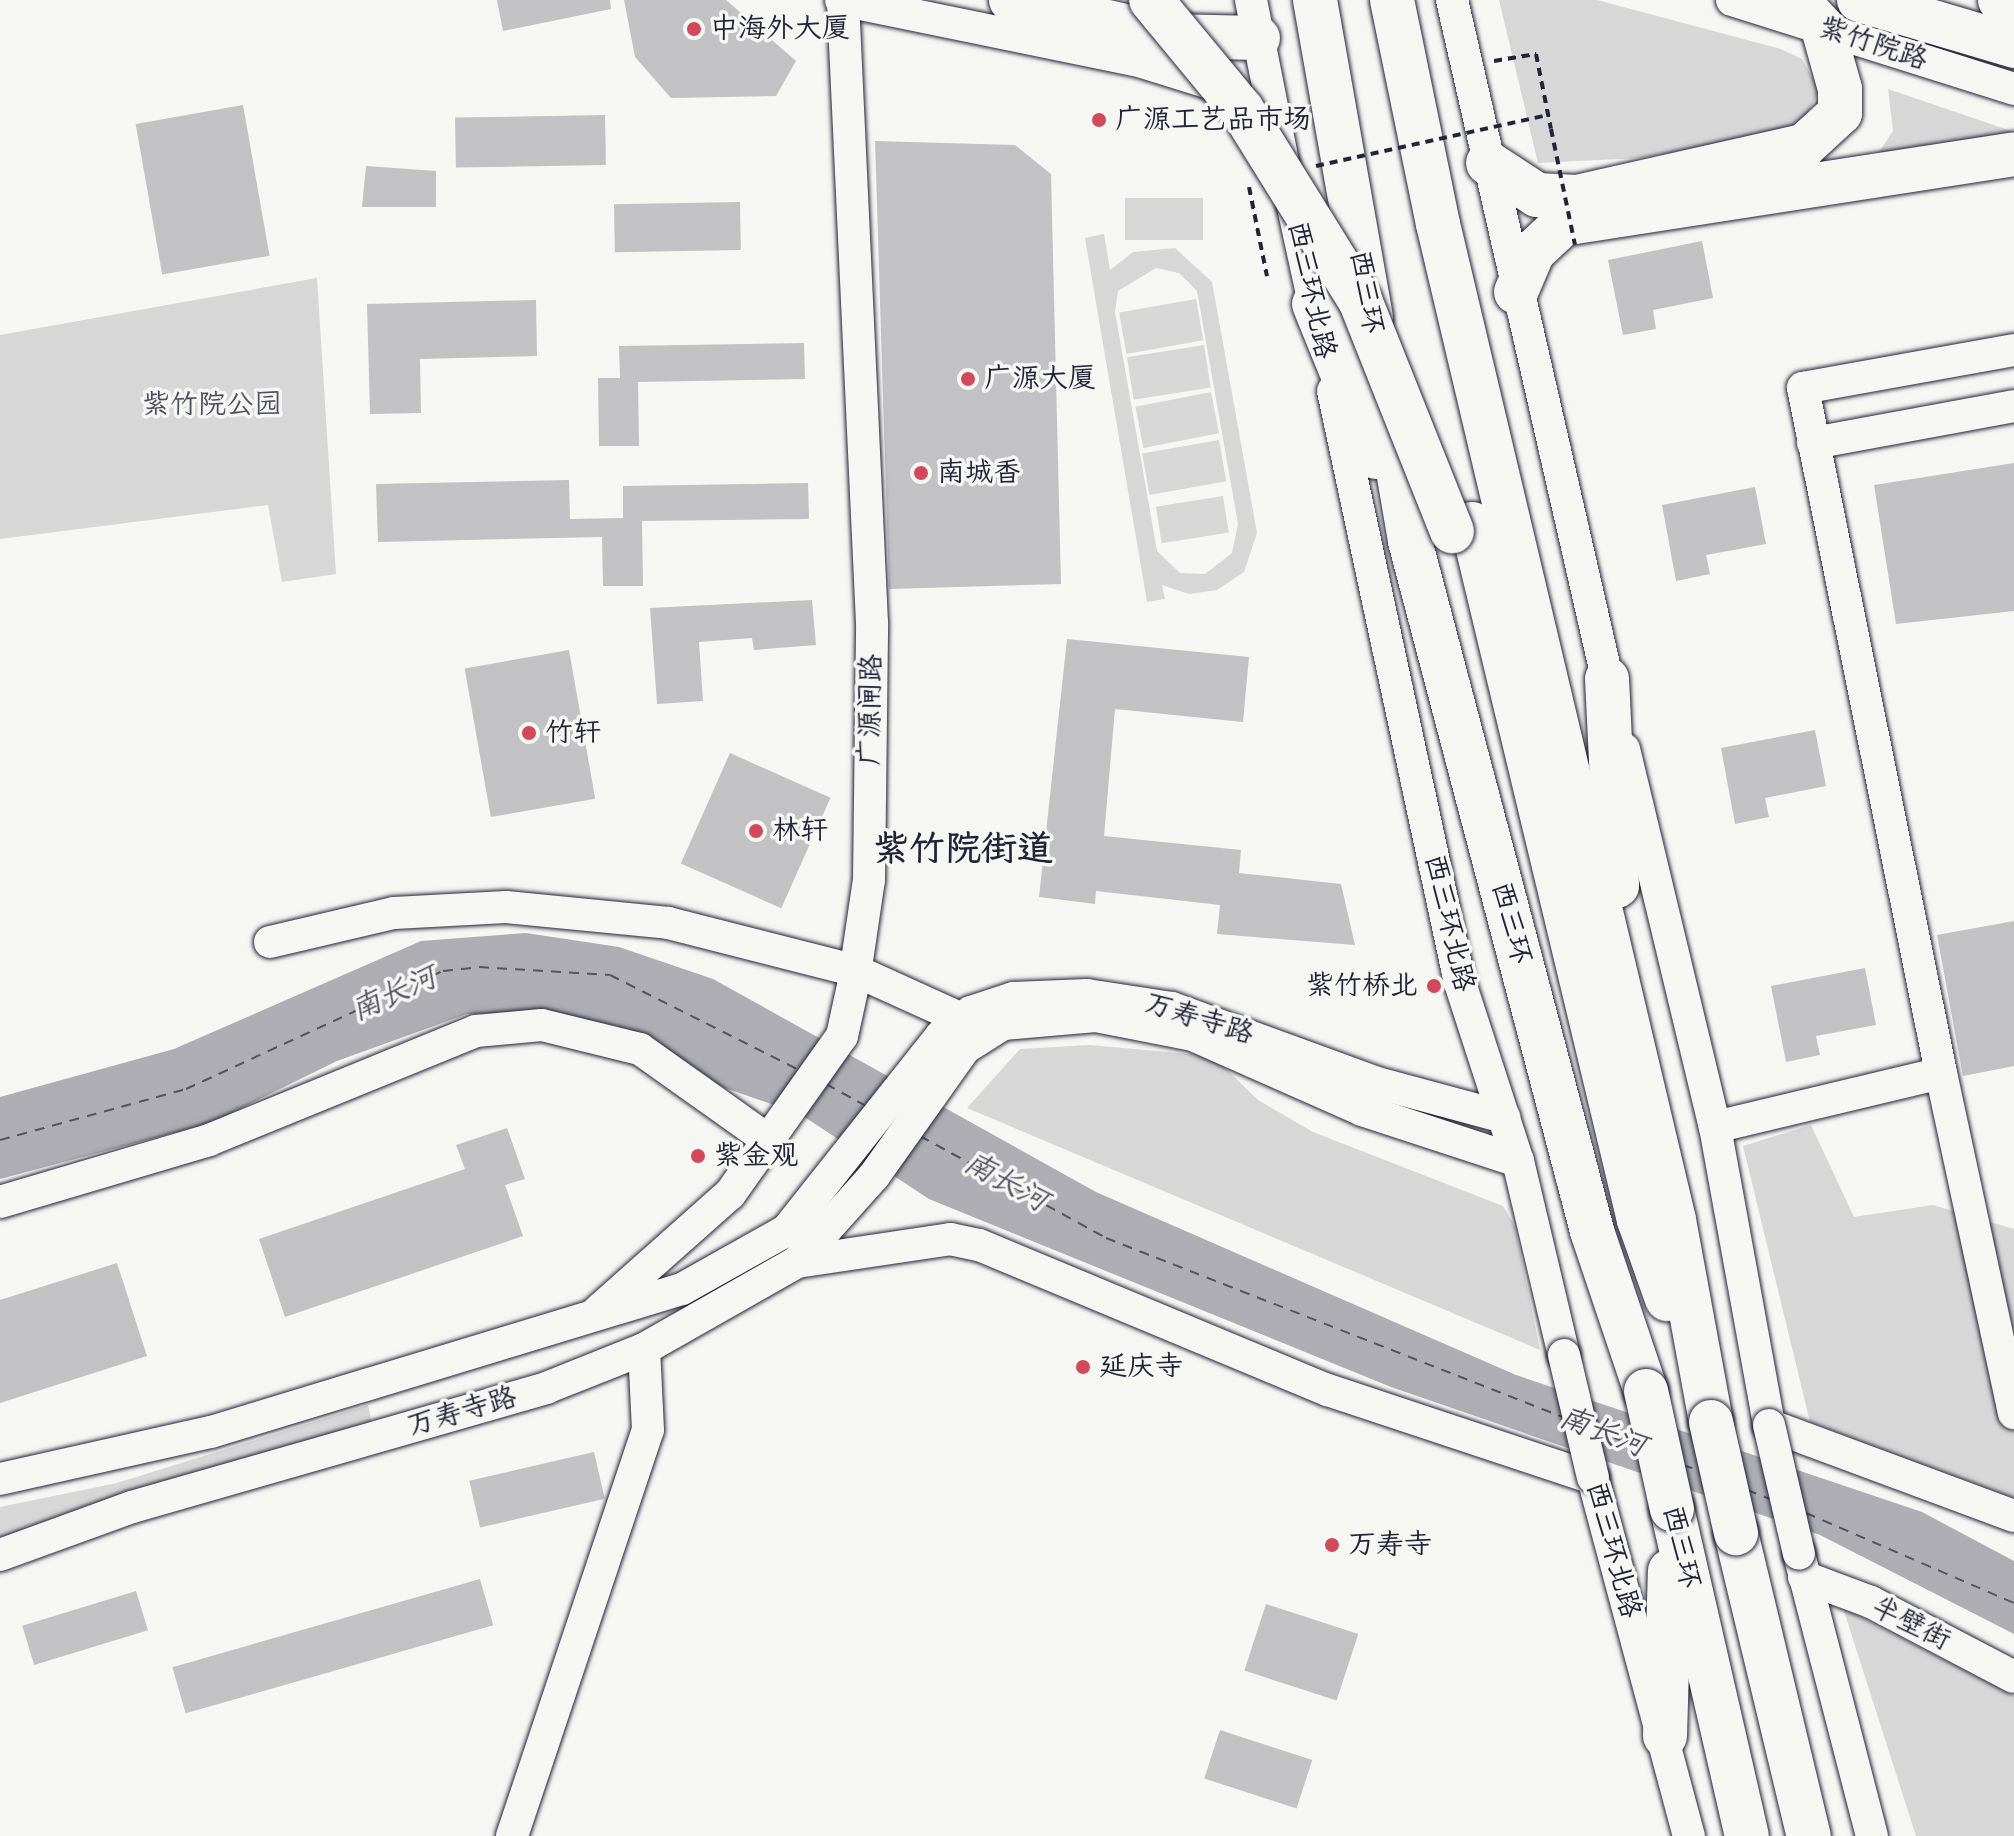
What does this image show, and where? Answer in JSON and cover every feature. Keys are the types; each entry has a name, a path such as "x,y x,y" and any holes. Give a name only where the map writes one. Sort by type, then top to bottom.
{"highway":[{"path":"1011,0 1169,36 1254,19"},
{"path":"1151,0 1242,110 1360,300 1462,528 1615,1225 1646,1391"},
{"path":"1179,0 1258,96 1367,271 1410,356 1462,528 1639,1220 1711,1422"},
{"name":"西三环","path":"1315,0 1410,541 1592,1231 1646,1391 1747,1836"},
{"name":"西三环","path":"1392,0 1438,224 1622,993 1711,1422 1809,1836"},
{"name":"紫竹院路","path":"1859,0 2014,46"},
{"path":"1927,0 2014,25"},
{"path":"2000,0 2014,4"},
{"path":"1488,163 1537,195 1577,197 1804,146 1840,113 1810,14"},
{"path":"1516,292 1533,252 1563,224 2014,154"},
{"path":"1314,304 1410,541"},
{"path":"1607,679 1622,993"},
{"path":"1665,1736 1672,1509"}],"street":[{"path":"842,0 1192,74 1272,112"},
{"name":"广源闸路","path":"589,1319 730,1194 842,1036 856,971 869,880 872,623 842,0"},
{"path":"1452,0 1516,292 1715,1127 1769,1425 1872,1836"},
{"name":"紫竹院路","path":"1732,0 1810,14 2014,89"},
{"name":"西三环北路","path":"1254,19 1460,983 1518,1161 1593,1478 1665,1736 1689,1836"},
{"path":"2014,350 1803,388 1828,537 2014,1413"},
{"path":"1813,443 2014,406"},
{"path":"270,942 394,913 506,907 668,923 856,971 962,1019"},
{"name":"万寿寺路","path":"924,1080 962,1019 1013,998 1130,998 1214,1018 1374,1082 1504,1117"},
{"name":"万寿寺路","path":"924,1080 1003,1024 1096,1016 1193,1035 1362,1110 1518,1161"},
{"path":"0,1202 209,1140 476,1031 542,1025 640,1049 769,1140"},
{"path":"1715,1127 1941,1073"},
{"path":"861,1168 924,1080"},
{"name":"万寿寺路","path":"0,1555 132,1507 546,1388 644,1349 797,1262 861,1168"},
{"name":"万寿寺路","path":"0,1479 211,1432 682,1289 787,1230 861,1168"},
{"path":"797,1262 935,1240 979,1245 1328,1390 1593,1478"},
{"path":"512,1836 648,1430 644,1349"},
{"path":"1769,1425 2014,1516"},
{"name":"半壁街","path":"1802,1565 2014,1677"}],"path":[{"path":"1466,65 1536,54 1575,245"},
{"path":"1306,168 1548,115"},
{"path":"1262,178 1248,181 1267,276"}],"green space":[{"path":"1499,0 1597,0 1781,49 1802,59 1819,90 1800,129 1640,158 1538,163"},
{"path":"1888,89 2014,132 2014,143 1875,158 1893,131"},
{"path":"1125,198 1203,198 1203,240 1125,240"},
{"path":"1104,234 1110,270 1133,252 1175,248 1212,282 1257,533 1244,572 1217,590 1189,594 1162,585 1165,599 1147,602 1085,238","holes":["1156,268 1179,273 1197,291 1238,524 1232,553 1205,574 1180,573 1157,551 1115,312 1118,291"]},
{"name":"紫竹院公园","path":"317,278 336,574 282,582 268,505 0,539 0,335"},
{"path":"1196,299 1203,340 1126,354 1119,313"},
{"path":"1204,345 1211,387 1134,400 1127,357"},
{"path":"1211,392 1219,433 1143,448 1135,407"},
{"path":"1219,440 1226,481 1149,495 1142,454"},
{"path":"1223,496 1229,533 1162,543 1156,507"},
{"path":"1090,1045 1213,1056 1258,1100 1313,1132 1503,1206 1515,1226 1540,1350 967,1108 1020,1049"},
{"path":"1811,1125 1854,1217 1933,1205 2014,1229 2014,1498 1810,1422 1743,1146"},
{"path":"368,1405 372,1424 0,1545 0,1507 117,1483"},
{"path":"1843,1608 2014,1696 2014,1836 1916,1836"}],"water":[{"name":"南长河","path":"526,933 619,947 713,979 1096,1192 1516,1375 1922,1512 2014,1561 2014,1634 1820,1535 1391,1387 929,1199 800,1114 722,1087 617,1026 547,1013 467,1014 337,1061 211,1123 0,1179 0,1097 174,1049 421,941"}],"building":[{"path":"497,0 610,0 611,9 503,31"},
{"name":"中海外大厦","path":"624,0 726,0 796,61 776,96 671,98 635,57"},
{"path":"243,105 270,256 162,275 136,124"},
{"path":"605,115 606,165 456,168 455,118"},
{"name":"广源大厦","path":"875,141 1015,145 1051,174 1061,584 889,589"},
{"path":"366,166 436,171 436,207 362,207"},
{"path":"740,202 741,250 615,252 614,204"},
{"path":"1702,241 1713,298 1653,310 1656,329 1623,335 1608,260"},
{"path":"536,300 537,356 420,359 421,413 370,414 367,304"},
{"path":"804,343 805,379 638,382 639,446 599,446 598,378 620,378 619,346"},
{"path":"2014,463 2014,611 1896,624 1874,485"},
{"path":"569,480 570,519 623,518 623,486 808,483 809,519 642,521 643,586 603,586 602,537 378,542 376,484"},
{"path":"1755,487 1766,544 1706,555 1710,574 1676,581 1662,505"},
{"path":"812,600 816,645 754,650 752,638 699,642 703,701 657,704 650,608"},
{"path":"1067,639 1249,657 1243,722 1115,709 1104,836 1241,850 1239,873 1341,884 1355,945 1217,934 1220,905 1096,891 1095,904 1039,897"},
{"name":"竹轩","path":"569,650 595,799 491,817 465,668"},
{"path":"1815,730 1826,786 1765,798 1769,817 1735,824 1721,748"},
{"name":"林轩","path":"730,753 830,798 781,908 681,864"},
{"path":"2014,921 2014,1066 1963,1076 1937,935"},
{"path":"1865,968 1876,1025 1816,1036 1820,1055 1786,1062 1771,986"},
{"path":"507,1128 525,1179 505,1185 523,1236 285,1317 259,1239 465,1169 456,1145"},
{"path":"117,1263 147,1356 0,1403 0,1300"},
{"path":"594,1452 605,1499 480,1528 469,1481"},
{"path":"480,1579 493,1625 186,1713 172,1667"},
{"path":"136,1591 148,1630 34,1665 22,1626"},
{"path":"1266,1604 1358,1634 1337,1701 1244,1671"},
{"path":"1220,1730 1312,1760 1296,1808 1204,1779"}],"ferry route":[{"path":"0,1140 186,1089 443,971 479,967 610,975 799,1070"},
{"path":"826,1084 866,1106"},
{"path":"920,1136 1106,1238 1562,1417"},
{"path":"1598,1431 1636,1447"},
{"path":"1683,1465 1700,1471"},
{"path":"1747,1490 1770,1499"},
{"path":"1806,1513 2014,1603"}],"place":[{"name":"中海外大厦","path":"694,29"},
{"name":"广源工艺品市场","path":"1099,120"},
{"name":"广源大厦","path":"968,379"},
{"name":"南城香","path":"921,473"},
{"name":"竹轩","path":"529,733"},
{"name":"林轩","path":"756,831"},
{"name":"紫竹桥北","path":"1434,986"},
{"name":"紫金观","path":"698,1156"},
{"name":"延庆寺","path":"1083,1367"},
{"name":"万寿寺","path":"1332,1545"}],"district":[{"name":"紫竹院街道","path":"963,850"}]}
